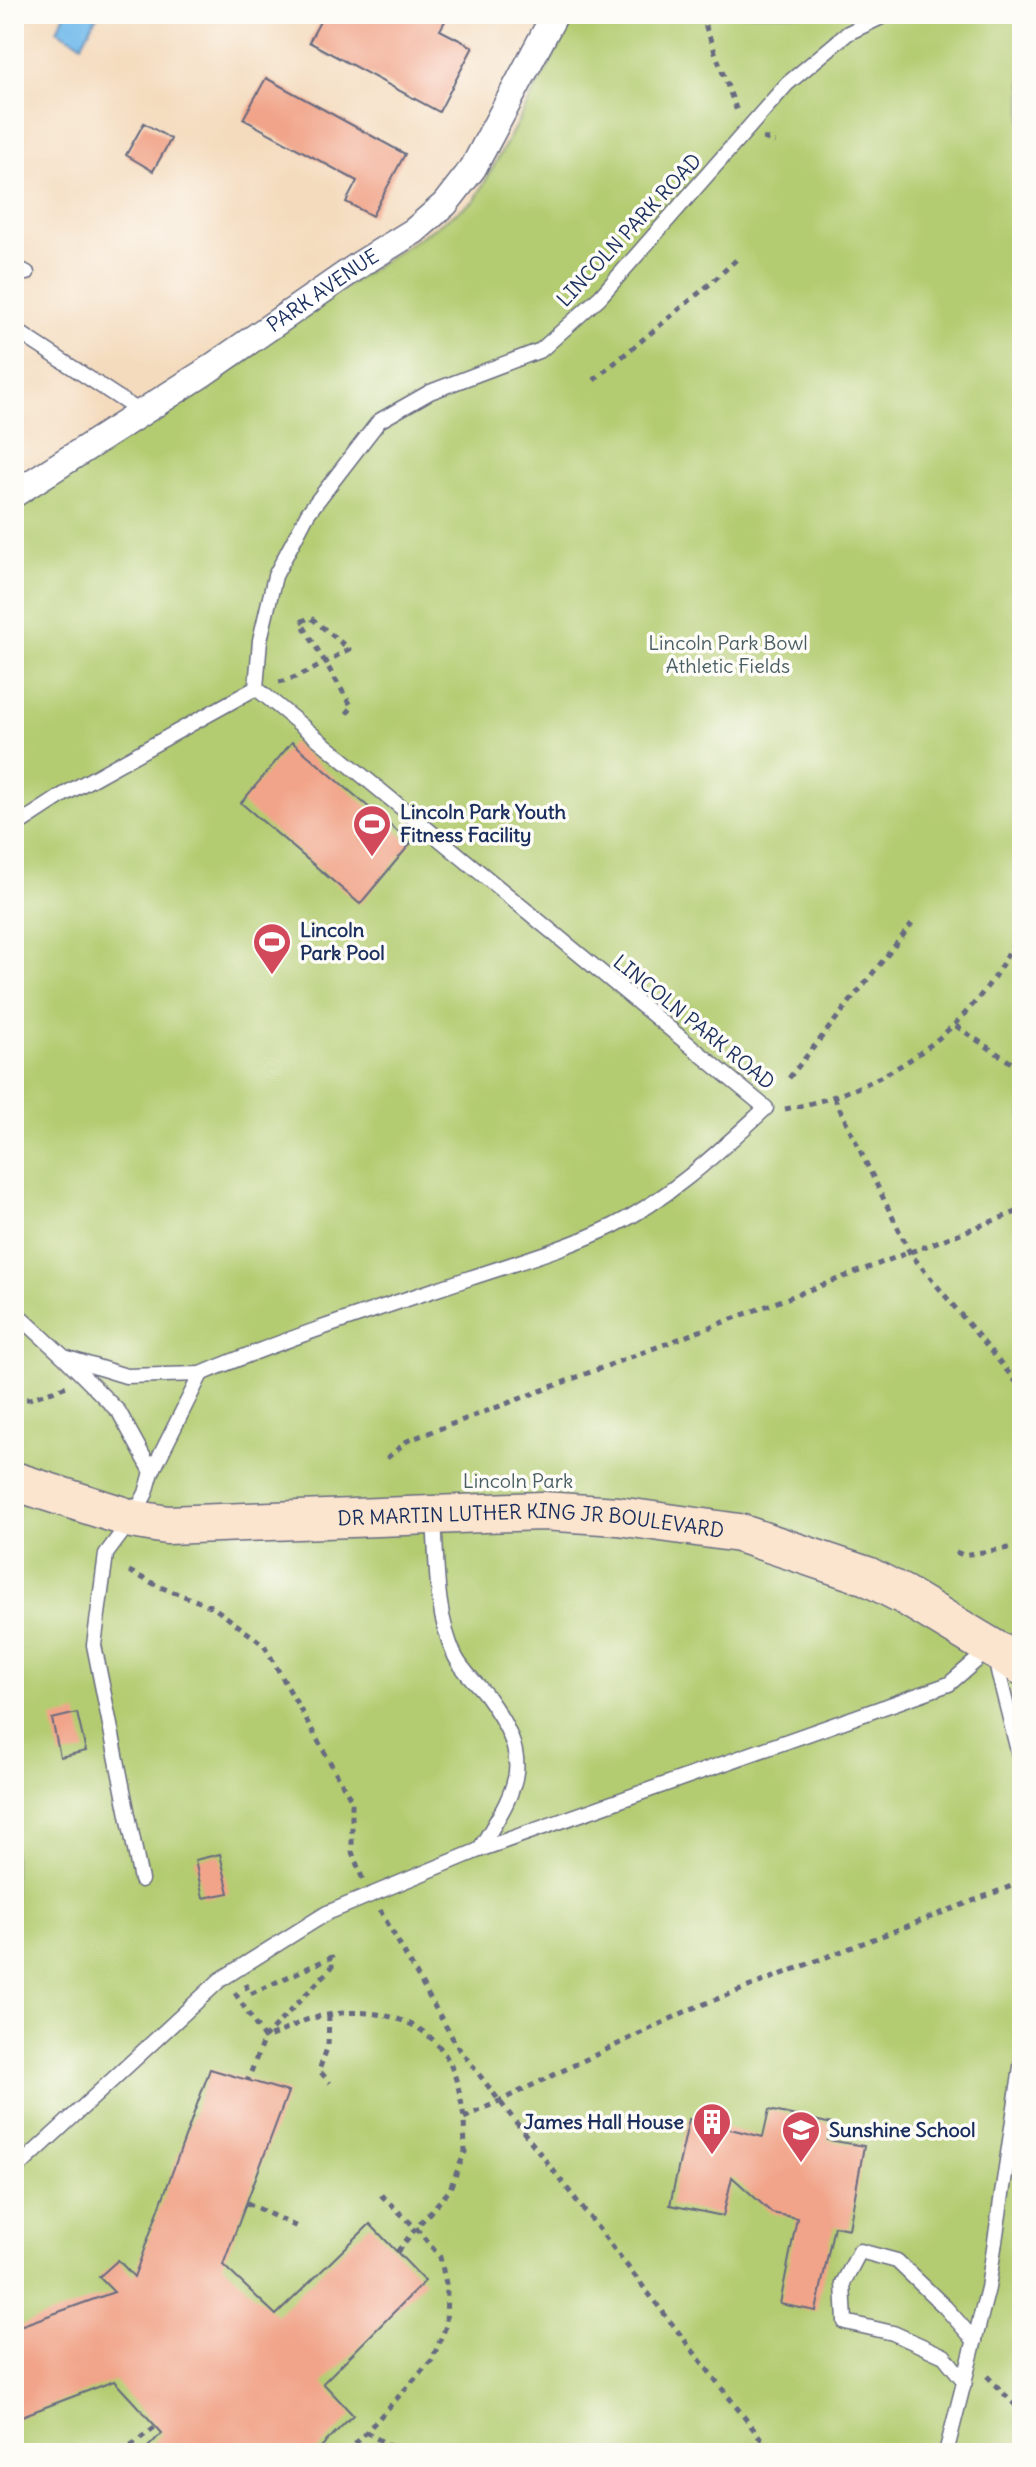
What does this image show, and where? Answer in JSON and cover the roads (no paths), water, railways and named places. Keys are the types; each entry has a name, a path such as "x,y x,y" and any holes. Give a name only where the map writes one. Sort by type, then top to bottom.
{"street":[{"name":"PARK AVENUE","path":"14,494 202,374 362,263 414,231 445,204 473,168 555,14"},
{"name":"DR MARTIN LUTHER KING JR BOULEVARD","path":"14,1481 132,1519 167,1525 542,1511 618,1516 739,1533 867,1576 1007,1656"}],"lane":[{"name":"LINCOLN PARK ROAD","path":"64,1357 126,1376 201,1374 267,1346 558,1248 613,1226 650,1204 698,1170 766,1108 256,688 260,640 275,576 308,513 379,421 430,392 541,350 600,297 787,84 848,33 888,14"},
{"path":"23,335 142,413"},
{"path":"14,827 63,795 256,688"},
{"name":"LINCOLN PARK ROAD","path":"14,1311 119,1412 152,1472"},
{"path":"141,1880 94,1645 106,1554 132,1519 146,1493 152,1472 201,1374"},
{"path":"434,1515 438,1591 447,1634 456,1658 511,1734 518,1762 511,1798 479,1850"},
{"path":"14,2171 220,1980 327,1913 479,1850 949,1684 1007,1656 1022,1767"},
{"path":"946,2453 988,2288 1022,2060"},
{"path":"965,2382 944,2356 893,2333 845,2322 843,2283 860,2251 897,2261 975,2341"}],"water":[{"path":"65,14 98,14 82,44 57,30"}],"place":[{"name":"Lincoln Park Youth Fitness Facility","path":"372,858"},
{"name":"Lincoln Park Pool","path":"272,976"},
{"name":"James Hall House","path":"712,2156"},
{"name":"Sunshine School","path":"801,2164"}],"park label":[{"name":"Lincoln Park Bowl Athletic Fields","path":"728,654"},
{"name":"Lincoln Park","path":"518,1481"}]}
